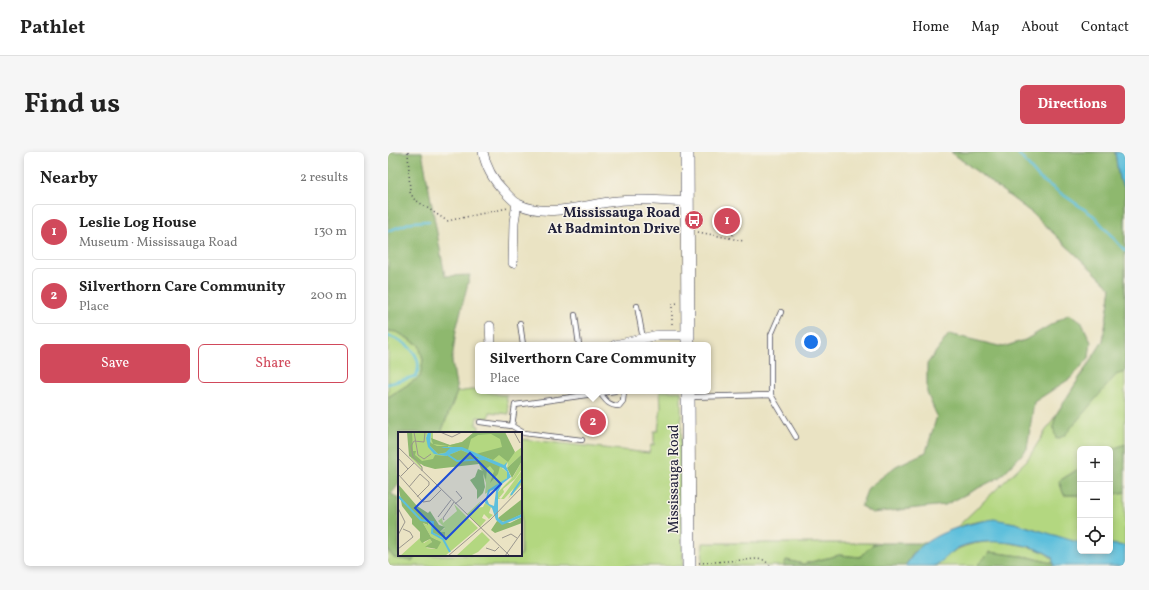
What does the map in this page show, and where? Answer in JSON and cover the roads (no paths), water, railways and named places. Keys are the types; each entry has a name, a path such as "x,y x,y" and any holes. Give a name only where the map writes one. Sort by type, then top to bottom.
{"main road":[{"path":"687,152 688,340"},
{"name":"Mississauga Road","path":"688,394 689,565"}],"street":[{"path":"483,152 487,168 496,183 517,205 553,211 623,200 687,202"},
{"path":"513,263 517,205"},
{"path":"490,326 491,342"},
{"path":"639,341 665,334 688,340"}],"lane":[{"path":"637,306 639,341"},
{"path":"781,312 771,335 772,395 796,437"},
{"path":"575,315 579,342"},
{"path":"520,323 523,342"},
{"path":"512,426 515,405 593,394"},
{"path":"601,394 608,403 613,406 619,406 623,401 624,394"},
{"path":"688,394 772,395"},
{"path":"480,422 512,426 524,433 582,440"}],"water":[{"path":"1115,152 1125,152 1125,188 1119,179"},
{"path":"994,519 1015,523 1077,542 1077,554 1113,554 1113,544 1125,546 1125,566 1054,566 1052,557 1033,548 1008,543 981,542 960,547 933,566 905,566 923,544 952,529"}],"waterway":[{"path":"1017,152 1039,178 1094,216 1125,251"},
{"path":"388,231 412,222 429,221"},
{"path":"388,336 395,338 412,350 418,362 416,376 388,384"}],"place":[{"name":"Mississauga Road At Badminton Drive","path":"694,220"},
{"name":"Leslie Log House","path":"727,221"},
{"name":"Silverthorn Care Community","path":"593,422"}]}
